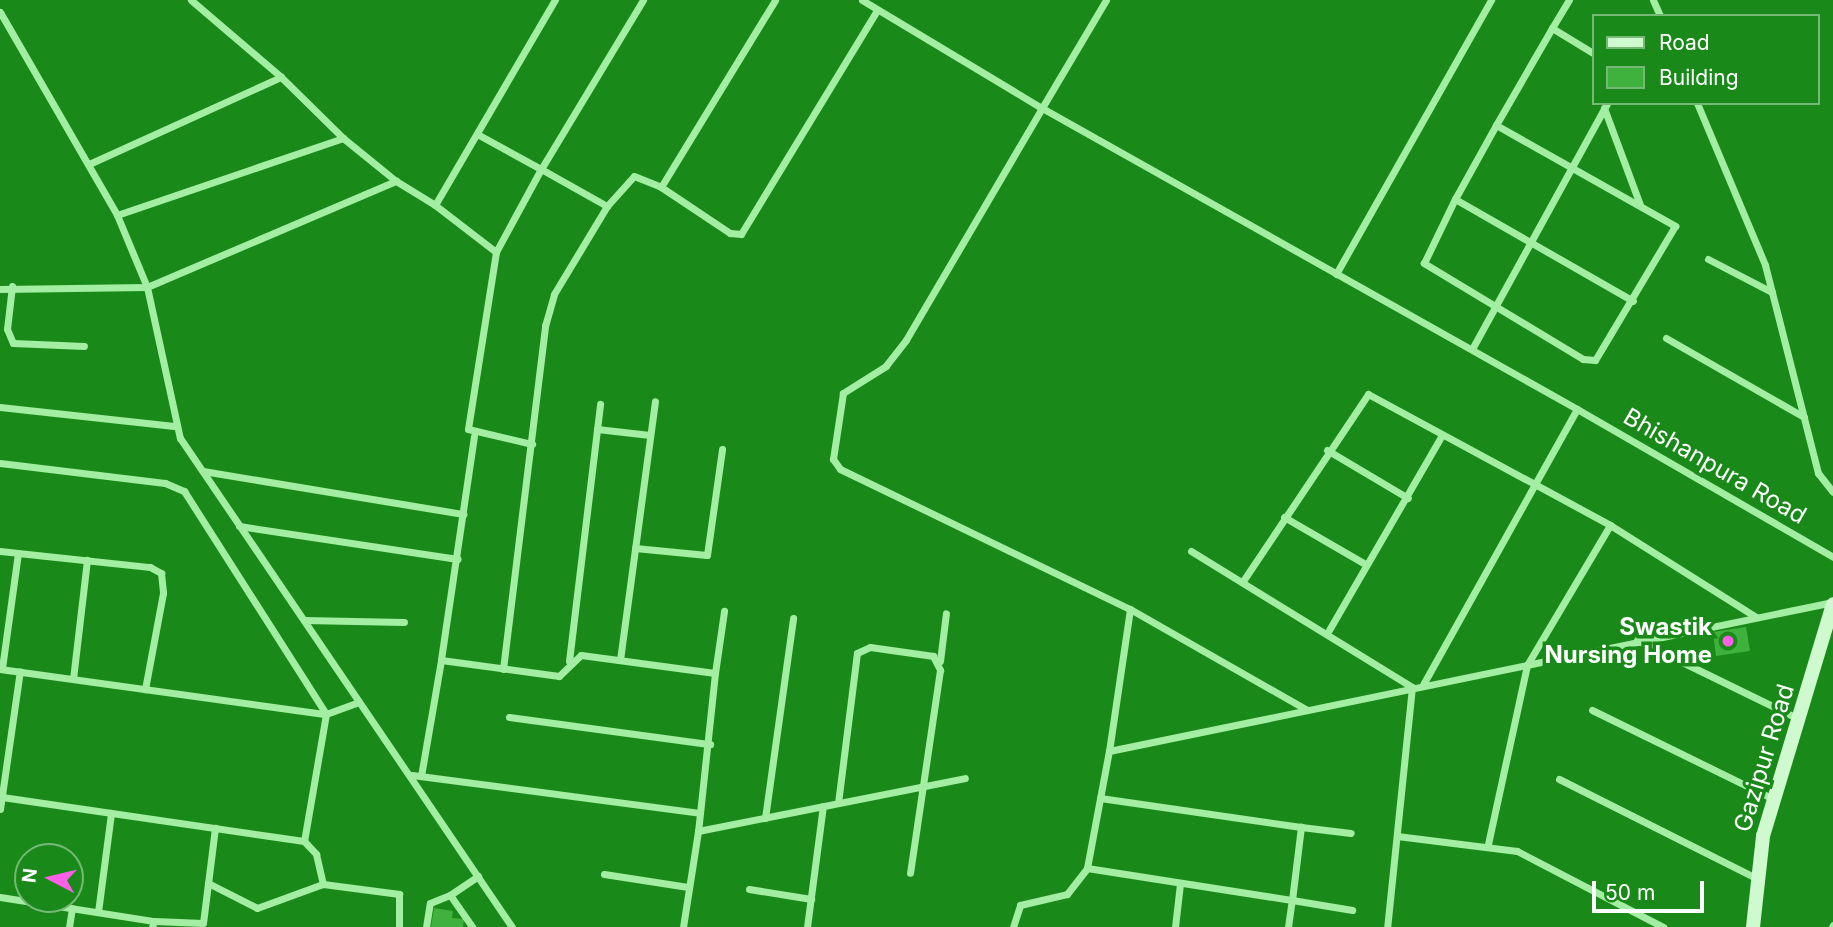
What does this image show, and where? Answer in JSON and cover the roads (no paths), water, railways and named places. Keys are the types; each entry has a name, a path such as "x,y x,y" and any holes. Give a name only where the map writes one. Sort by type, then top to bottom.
{"street":[{"path":"191,0 281,77 343,138 396,181 435,205 496,252"},
{"path":"435,205 555,0"},
{"path":"421,776 458,559 474,436 468,424 496,252 541,169 643,0"},
{"path":"661,187 775,0"},
{"name":"Bhishanpura Road","path":"862,0 1042,108 1472,349 1833,557"},
{"path":"1106,0 906,340 886,366 843,393 833,459 839,469 1130,609 1307,710"},
{"path":"1336,274 1491,0"},
{"path":"1496,125 1573,166 1675,226 1633,302 1589,361 1424,263 1455,199 1496,125 1569,0"},
{"path":"503,669 550,307 607,206 634,176 661,187 730,233 741,233 877,10"},
{"path":"0,12 117,215 147,287 174,426 359,702 412,775 512,927"},
{"path":"1552,28 1591,52"},
{"path":"89,164 281,77"},
{"path":"1472,349 1497,308 1606,105"},
{"path":"1606,105 1641,205"},
{"path":"1698,105 1773,292 1818,473 1833,492"},
{"path":"477,134 607,206"},
{"path":"117,215 343,138"},
{"path":"0,289 12,286 147,287 396,181"},
{"path":"1455,199 1633,302"},
{"path":"1708,259 1773,292"},
{"path":"12,286 7,329 13,343 84,346"},
{"path":"1666,338 1804,417"},
{"path":"1243,581 1327,450 1368,394 1609,525 1757,617"},
{"path":"620,660 655,401"},
{"path":"568,673 600,404"},
{"path":"0,407 174,426"},
{"path":"1423,684 1577,410"},
{"path":"597,429 650,435"},
{"path":"1329,630 1365,564 1408,498 1442,435"},
{"path":"474,436 531,444"},
{"path":"635,548 707,555 722,449"},
{"path":"1327,450 1408,498"},
{"path":"0,463 165,483 184,491 326,714 304,841"},
{"path":"203,471 463,514"},
{"path":"1284,517 1365,564"},
{"path":"1488,844 1527,665 1609,525"},
{"path":"239,526 458,559"},
{"path":"0,551 161,573 163,593 145,689"},
{"path":"1191,551 1329,630 1412,687"},
{"path":"18,553 1,669 326,714 359,702"},
{"path":"73,679 87,561"},
{"path":"1109,751 1637,640 1833,603"},
{"name":"Gazipur Road","path":"1753,927 1754,877 1774,800 1833,603"},
{"path":"1013,927 1020,905 1068,894 1087,868 1109,751 1130,609"},
{"path":"683,927 710,744 715,673 724,611"},
{"path":"910,873 946,613"},
{"path":"765,818 793,618"},
{"path":"304,620 404,622"},
{"path":"1637,640 1800,719"},
{"path":"838,803 857,653 884,648 925,652 940,661"},
{"path":"568,673 575,656 715,673"},
{"path":"441,660 503,669 568,673"},
{"path":"0,808 20,671"},
{"path":"1387,927 1412,687"},
{"path":"1591,710 1774,800"},
{"path":"509,717 710,744"},
{"path":"412,775 700,813"},
{"path":"698,831 965,778"},
{"path":"1559,779 1754,877"},
{"path":"2,797 304,841 316,854 323,884"},
{"path":"1100,798 1351,832"},
{"path":"807,927 823,806"},
{"path":"98,912 111,813"},
{"path":"1288,927 1301,827"},
{"path":"84,910 153,924 200,926 215,828"},
{"path":"1396,836 1488,844 1534,858 1663,927"},
{"path":"1087,868 1352,910"},
{"path":"604,874 688,887"},
{"path":"426,927 430,903 450,895 478,876"},
{"path":"208,883 257,908 323,884 398,894 399,927"},
{"path":"1175,927 1180,884"},
{"path":"749,889 811,899"},
{"path":"450,895 472,927"}],"place":[{"name":"Swastik Nursing Home","path":"1728,641"}]}
